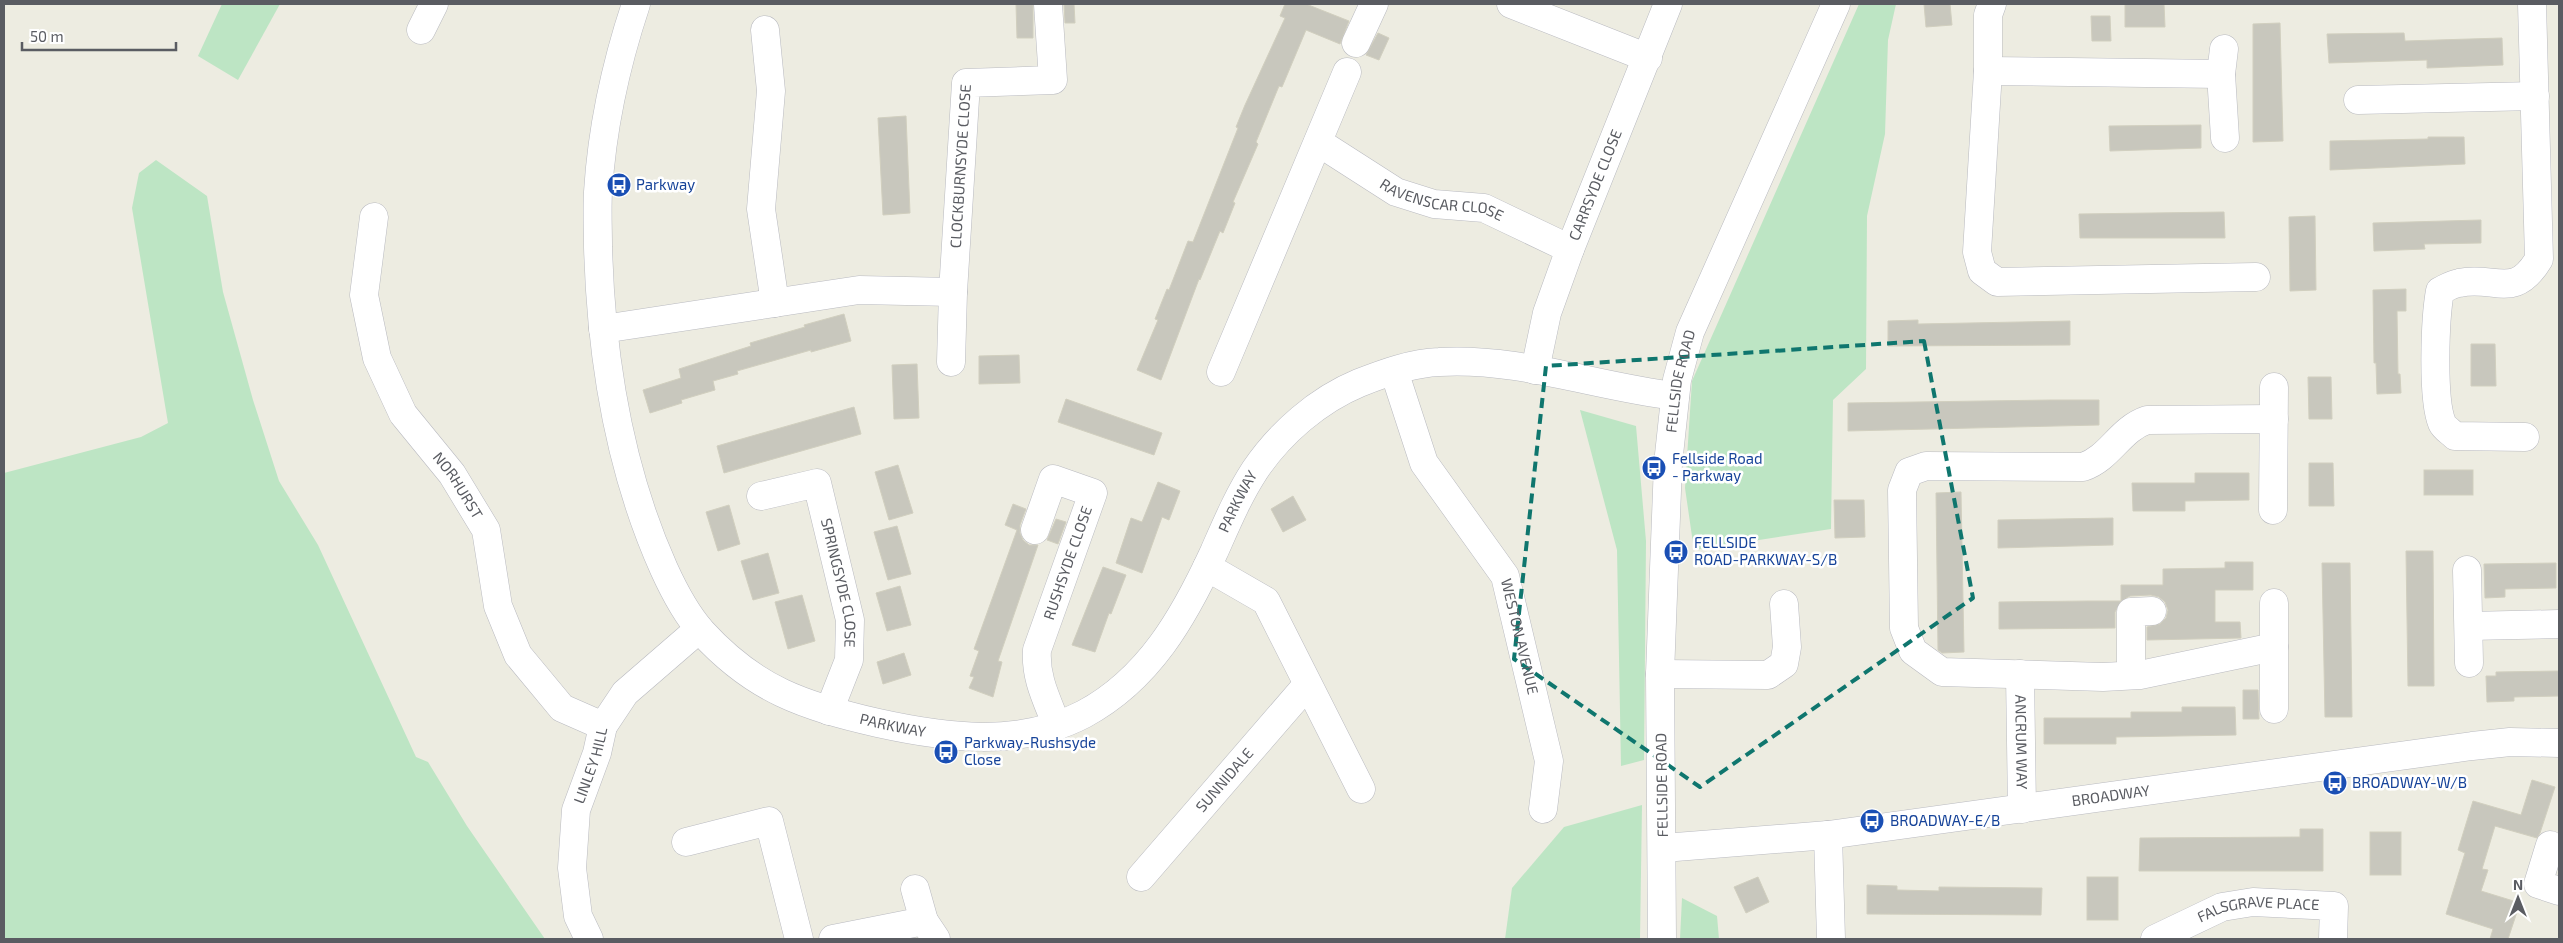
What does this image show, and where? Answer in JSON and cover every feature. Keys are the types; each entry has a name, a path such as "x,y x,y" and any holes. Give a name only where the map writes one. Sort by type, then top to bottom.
{"street":[{"path":"421,30 434,4"},
{"name":"PARKWAY","path":"636,4 620,53 600,164 597,198 603,329 615,410 628,466 645,522 674,591 699,629 736,665 771,688 799,702 892,726 957,737 1002,737 1057,726 1084,714 1105,701 1135,677 1157,653 1178,623 1207,567 1233,510 1256,469 1289,431 1315,408 1335,395 1357,384 1394,371 1437,362 1487,364 1535,370 1675,396"},
{"name":"CLOCKBURNSYDE CLOSE","path":"951,362 953,292 966,83 1054,80 1048,4"},
{"path":"1356,43 1374,4"},
{"path":"1511,4 1648,58"},
{"name":"CARRSYDE CLOSE","path":"1535,370 1547,313 1570,249 1668,4"},
{"name":"FELLSIDE ROAD","path":"1662,939 1663,848 1660,674 1668,464 1675,396 1682,356 1690,332 1836,4"},
{"path":"1992,4 1988,15 1988,71 1977,252 1982,271 1997,282 2256,277"},
{"path":"2525,437 2456,436 2443,425 2437,404 2437,308 2440,291 2459,283 2516,283 2530,275 2539,258 2532,4"},
{"path":"765,30 771,91 762,210 776,303"},
{"path":"1988,71 2222,62 2225,138"},
{"path":"1221,372 1347,72"},
{"path":"2358,100 2535,96"},
{"name":"RAVENSCAR CLOSE","path":"1318,142 1396,192 1434,204 1484,208 1570,249"},
{"name":"NORHURST","path":"374,217 364,295 377,358 404,414 452,474 486,530 498,606 518,655 562,708 602,726"},
{"path":"603,329 859,290 953,292"},
{"name":"WESTON AVENUE","path":"1394,371 1424,463 1505,576 1549,760 1543,809"},
{"path":"2273,510 2274,387"},
{"path":"2274,419 2147,420 2136,424 2125,432 2103,457 2083,467 1926,466 1909,472 1902,490 1904,628 1913,651 1942,672 2103,677 2131,675 2274,647"},
{"name":"RUSHSYDE CLOSE","path":"1035,530 1053,479 1093,493 1037,650 1036,668 1039,680 1057,726"},
{"name":"SPRINGSYDE CLOSE","path":"761,496 817,483 850,620 849,660 830,711"},
{"path":"1207,567 1266,600 1307,685 1361,789"},
{"path":"2467,570 2470,663"},
{"path":"2274,603 2274,709"},
{"path":"1660,674 1768,675 1784,664 1787,646 1784,604"},
{"path":"2131,675 2131,612 2152,611"},
{"path":"2469,626 2559,624"},
{"name":"LINLEY HILL","path":"589,939 578,916 572,868 576,810 597,753 602,726 625,693 699,629"},
{"name":"ANCRUM WAY","path":"2020,674 2022,809"},
{"name":"SUNNIDALE","path":"1141,877 1307,685"},
{"name":"BROADWAY","path":"1663,848 1828,835 2472,746 2510,742 2559,743"},
{"path":"686,842 769,821 799,939"},
{"path":"1828,835 1832,939"},
{"path":"2550,845 2538,884 2559,891"},
{"path":"833,939 930,930 915,889"},
{"name":"FALSGRAVE PLACE","path":"2155,939 2222,907 2253,902 2334,906 2333,939"}],"highlighted area":[{"path":"1924,341 1973,598 1700,787 1514,659 1546,366"}],"green space":[{"path":"222,4 280,4 238,80 198,56"},
{"path":"1859,4 1896,4 1888,40 1885,134 1867,216 1866,369 1833,400 1831,529 1694,550 1685,488 1692,381"},
{"path":"156,160 207,196 223,292 253,400 279,481 318,545 416,757 428,762 467,826 545,939 4,939 4,473 141,437 168,423 132,208 139,173"},
{"path":"1580,410 1636,426 1646,541 1644,760 1621,766 1617,550"},
{"path":"1642,805 1640,939 1505,939 1512,888 1564,827"},
{"path":"1682,898 1717,916 1719,939 1680,939"}],"building":[{"path":"1016,4 1033,4 1033,38 1017,38"},
{"path":"1064,4 1074,4 1075,23 1065,23"},
{"path":"1285,4 1306,4 1349,21 1340,44 1306,30 1282,87 1279,86 1256,142 1258,144 1233,202 1235,203 1223,233 1220,231 1199,279 1161,380 1137,370 1158,320 1155,319 1167,289 1169,290 1188,241 1193,242 1238,128 1236,127 1245,105 1285,18 1280,16"},
{"path":"1924,4 1950,4 1952,25 1926,27"},
{"path":"2125,4 2164,4 2165,27 2125,27"},
{"path":"2091,16 2110,16 2111,41 2092,41"},
{"path":"2280,23 2283,141 2253,142 2253,24"},
{"path":"1378,33 1389,38 1379,60 1366,55"},
{"path":"2404,33 2405,41 2502,38 2503,65 2427,68 2427,60 2329,63 2327,34"},
{"path":"906,116 910,213 883,215 878,118"},
{"path":"2201,125 2201,148 2110,151 2109,126"},
{"path":"2428,137 2464,137 2465,164 2330,170 2330,141 2428,139"},
{"path":"2224,212 2225,238 2080,238 2079,214"},
{"path":"2315,216 2316,290 2290,291 2289,217"},
{"path":"2481,220 2481,243 2424,244 2425,249 2374,251 2373,223"},
{"path":"2406,289 2406,311 2397,311 2398,374 2400,374 2401,393 2377,394 2376,363 2374,363 2373,290"},
{"path":"844,314 851,341 737,371 738,374 713,381 715,390 681,400 682,403 650,413 643,390 681,378 679,369 751,346 750,343 805,327 804,325"},
{"path":"1918,320 1918,324 2070,321 2070,345 1888,346 1888,321"},
{"path":"2471,344 2495,344 2496,386 2471,386"},
{"path":"1019,355 1020,383 979,384 979,356"},
{"path":"917,364 919,418 894,419 892,365"},
{"path":"2308,377 2331,377 2332,419 2309,419"},
{"path":"1066,399 1162,433 1154,455 1058,422"},
{"path":"2099,400 2099,425 1848,431 1848,403"},
{"path":"854,407 861,434 724,473 717,446"},
{"path":"2309,463 2333,463 2334,506 2309,506"},
{"path":"898,465 913,513 889,520 875,472"},
{"path":"2424,470 2473,470 2473,495 2424,495"},
{"path":"2195,473 2249,473 2249,500 2185,501 2185,511 2133,511 2132,483 2195,483"},
{"path":"1158,482 1180,491 1169,520 1162,517 1142,573 1116,563 1131,518 1142,522"},
{"path":"1961,492 1964,652 1942,653 1938,650 1936,493"},
{"path":"1293,496 1306,520 1283,532 1271,509"},
{"path":"1834,500 1864,500 1865,537 1835,538"},
{"path":"1013,504 1026,509 1020,525 1020,533 1023,540 1029,545 1038,545 998,661 1002,662 993,697 969,688 974,677 970,676 979,651 974,649 1017,530 1005,525"},
{"path":"729,505 740,544 718,551 706,512"},
{"path":"2113,518 2113,545 1998,548 1998,520"},
{"path":"1056,519 1066,522 1058,544 1047,540"},
{"path":"897,526 911,574 888,580 874,532"},
{"path":"2406,551 2433,551 2434,686 2408,686"},
{"path":"768,553 779,593 753,600 741,561"},
{"path":"2225,562 2253,562 2253,590 2215,590 2215,622 2240,622 2241,638 2147,640 2147,627 2160,624 2166,618 2168,610 2165,602 2159,597 2151,595 2130,596 2121,601 2121,585 2163,585 2163,569 2225,568"},
{"path":"2322,563 2350,563 2352,717 2325,717"},
{"path":"2556,563 2556,588 2505,589 2505,597 2485,598 2484,564"},
{"path":"1103,567 1126,575 1111,614 1109,613 1095,652 1072,645"},
{"path":"900,586 911,625 887,631 876,593"},
{"path":"802,595 815,641 788,649 775,602"},
{"path":"2121,601 2115,612 2115,628 1999,629 1999,602"},
{"path":"904,653 911,675 883,684 877,662"},
{"path":"2559,671 2559,696 2514,697 2514,701 2487,702 2486,676 2496,676 2496,672"},
{"path":"2243,690 2258,690 2259,719 2243,719"},
{"path":"2182,707 2235,707 2236,735 2116,737 2116,744 2044,744 2044,718 2131,718 2131,712 2182,712"},
{"path":"2532,780 2555,787 2540,833 2537,838 2495,826 2482,869 2488,870 2481,891 2520,903 2508,939 2490,939 2493,929 2446,914 2465,853 2458,850 2473,801 2521,815"},
{"path":"2300,829 2323,829 2323,871 2139,871 2140,838 2300,837"},
{"path":"2370,832 2401,832 2401,875 2370,875"},
{"path":"1758,877 1769,902 1746,913 1734,887"},
{"path":"2087,877 2118,877 2118,920 2087,920"},
{"path":"1867,885 1897,886 1897,890 1939,891 1939,887 2042,888 2041,915 1867,914"}],"place":[{"name":"Parkway","path":"619,185"},
{"name":"Fellside Road - Parkway","path":"1654,468"},
{"name":"FELLSIDE ROAD-PARKWAY-S/B","path":"1676,552"},
{"name":"Parkway-Rushsyde Close","path":"946,752"},
{"name":"BROADWAY-W/B","path":"2335,783"},
{"name":"BROADWAY-E/B","path":"1872,821"}]}
